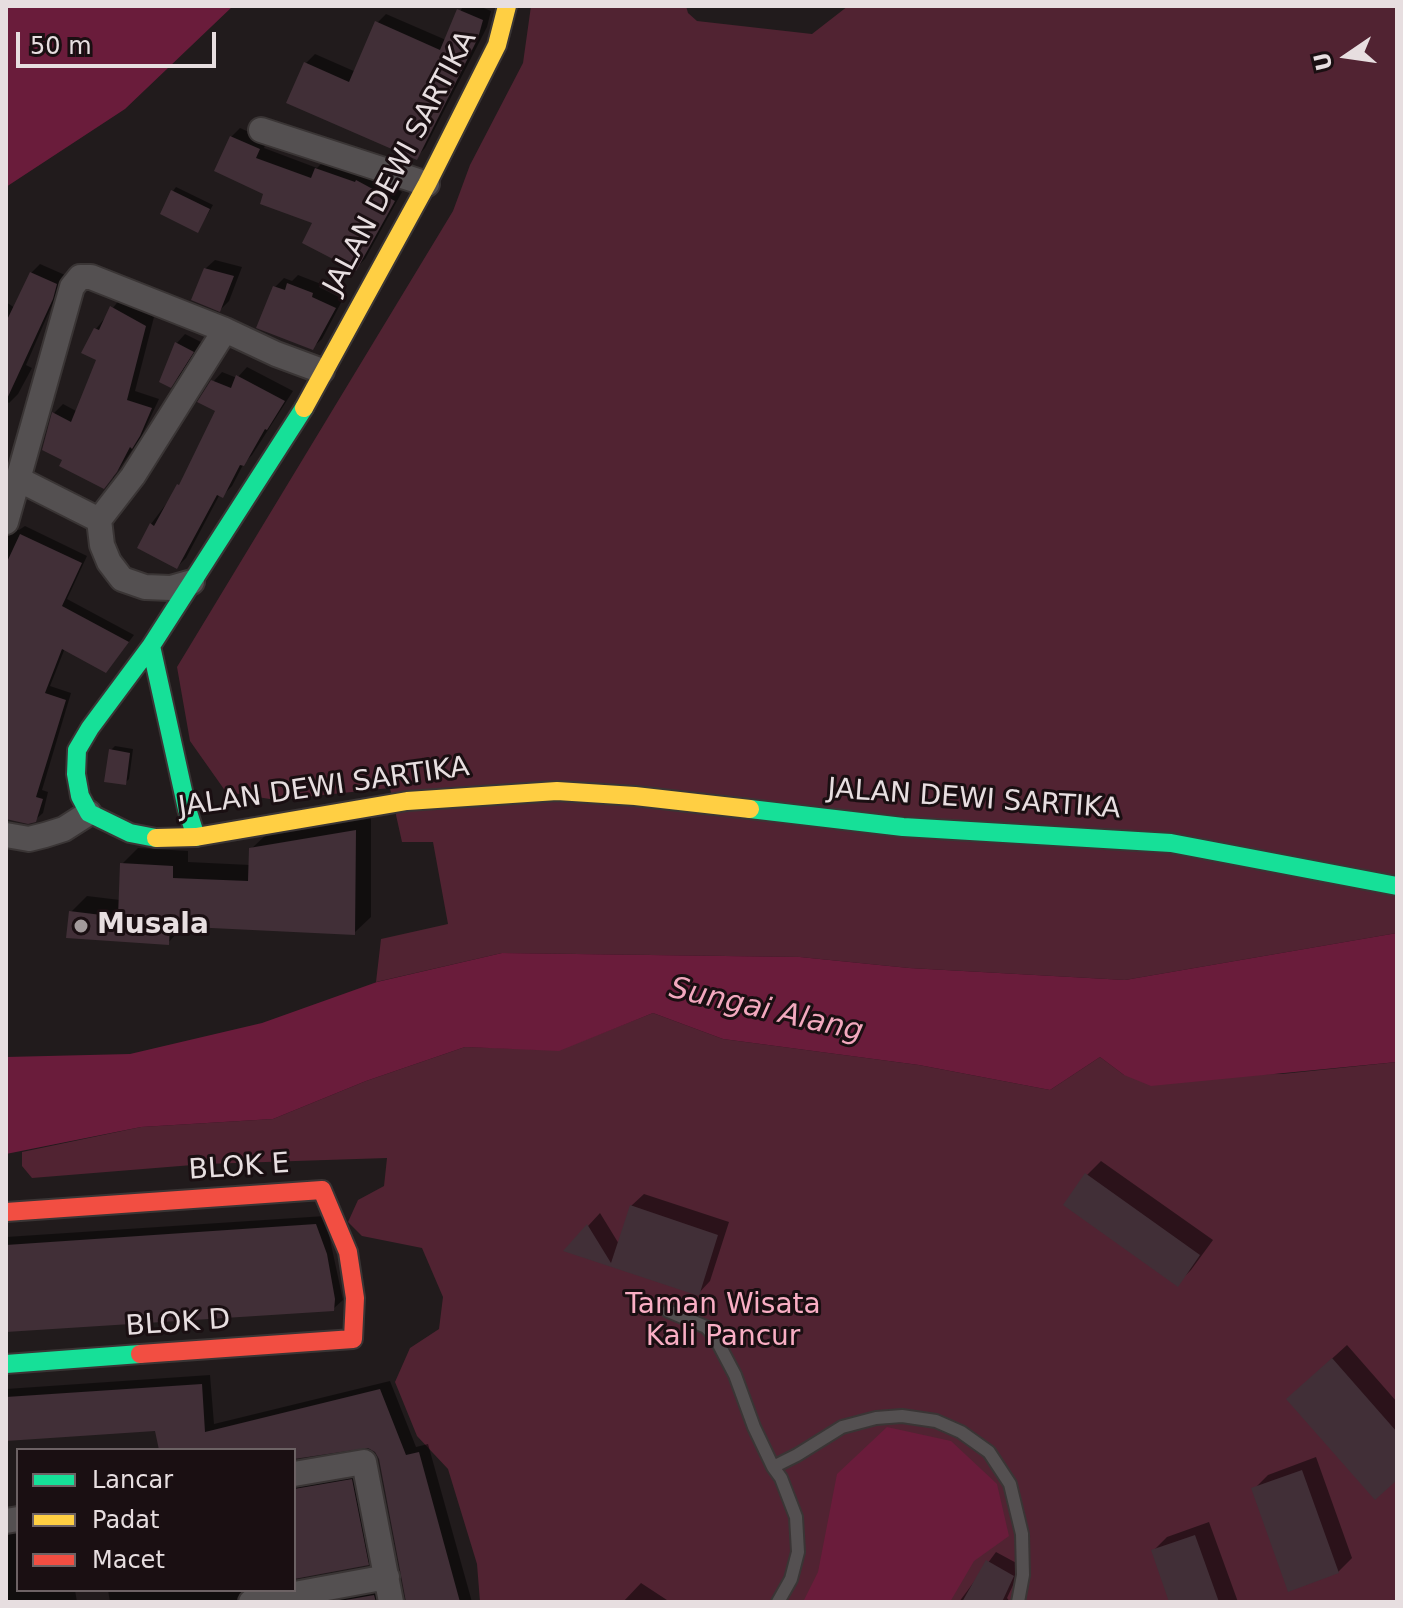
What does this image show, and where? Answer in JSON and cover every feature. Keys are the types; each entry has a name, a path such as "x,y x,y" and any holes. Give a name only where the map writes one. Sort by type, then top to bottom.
{"street":[{"name":"JALAN DEWI SARTIKA","path":"507,6 497,45 427,184 297,421 151,646 77,750 76,774 80,796 89,813 130,833 150,838 196,837 407,801 557,791 635,796 903,827 1171,843 1397,886"},
{"path":"261,130 427,184"},
{"path":"6,522 72,287 80,277 91,277 322,371"},
{"path":"192,582 171,588 145,587 122,579 109,562 102,545 99,520 133,476 225,330"},
{"path":"18,479 99,520"},
{"path":"151,646 196,837"},
{"path":"6,835 29,839 45,835 64,829 89,813"},
{"name":"BLOK E","path":"6,1212 322,1190 348,1252 355,1298 353,1339"},
{"name":"BLOK D","path":"6,1364 353,1339"},
{"path":"296,1474 364,1462 391,1602"},
{"path":"251,1602 387,1577"}],"lane":[{"path":"668,1311 706,1327 715,1337 735,1375 754,1427 781,1478 796,1517 798,1552 791,1579 778,1602"},
{"path":"773,1467 842,1427 876,1418 902,1416 936,1421 961,1432 989,1452 1010,1484 1022,1534 1023,1575 1018,1602"}],"green space":[{"path":"531,6 686,6 688,13 697,21 812,34 848,6 1397,6 1397,933 1125,980 909,968 800,957 502,953 376,982 381,939 448,924 433,842 402,842 390,788 276,800 226,792 190,741 177,667 453,211 470,165 523,63"},
{"name":"Taman Wisata Kali Pancur","path":"653,1013 723,1039 919,1065 1050,1090 1100,1057 1124,1075 1282,1074 1397,1062 1397,1602 480,1602 477,1564 448,1469 417,1436 395,1382 410,1348 439,1329 443,1297 422,1248 362,1236 348,1222 358,1200 384,1186 387,1158 205,1164 32,1178 22,1166 22,1152 141,1127 273,1119 366,1081 465,1047 559,1050"}],"water":[{"path":"6,6 233,6 125,109 6,187"},
{"name":"Sungai Alang","path":"1397,933 1397,1062 1151,1086 1124,1075 1100,1057 1050,1090 919,1065 723,1039 653,1013 559,1051 465,1047 366,1081 273,1119 141,1127 6,1154 6,1057 130,1054 262,1023 377,982 502,953 800,957 909,968 1125,980"},
{"path":"887,1427 951,1441 997,1484 1009,1536 974,1561 950,1602 803,1602 818,1572 837,1474"}],"building":[{"path":"457,9 483,20 478,38 417,160 286,103 304,62 349,82 375,21 440,50"},
{"path":"230,136 260,149 256,158 311,178 315,168 356,180 395,201 356,271 302,243 312,223 260,204 263,194 214,171"},
{"path":"171,190 210,209 198,233 160,214"},
{"path":"204,268 234,276 220,312 191,300"},
{"path":"30,272 57,284 6,401 6,322"},
{"path":"287,283 313,293 312,297 336,308 313,350 256,328 273,286 285,290"},
{"path":"110,306 146,326 127,400 152,408 140,436 104,489 59,466 62,460 42,450 52,412 71,422 96,360 81,353 94,328 99,330"},
{"path":"175,342 194,352 171,388 159,382"},
{"path":"236,375 285,401 244,466 240,465 223,498 217,495 177,569 137,548 150,523 154,526 179,485 215,411 197,402 211,380 231,388"},
{"path":"20,534 82,563 62,606 129,642 106,673 62,649 45,693 66,700 36,797 43,799 36,822 28,824 6,819 6,564"},
{"path":"109,749 130,753 126,785 104,782"},
{"path":"356,830 355,935 170,926 169,945 66,938 69,911 118,917 120,863 173,866 173,878 248,881 249,848"},
{"path":"1085,1173 1200,1255 1178,1287 1063,1205"},
{"path":"630,1205 718,1235 699,1296 563,1251 587,1224 611,1263"},
{"path":"316,1224 327,1254 335,1299 334,1311 6,1332 6,1245"},
{"path":"1332,1358 1397,1432 1397,1480 1375,1500 1286,1399"},
{"path":"202,1384 205,1432 380,1389 406,1455 419,1452 460,1602 406,1602 379,1459 368,1448 296,1459 296,1448 159,1448 155,1431 6,1441 6,1397"},
{"path":"1302,1470 1339,1573 1288,1592 1251,1488"},
{"path":"352,1479 369,1565 296,1579 296,1489"},
{"path":"1195,1535 1219,1602 1169,1602 1151,1550"},
{"path":"986,1560 1014,1576 1002,1602 962,1602"},
{"path":"374,1595 376,1602 334,1602"}],"traffic: fast":[{"path":"156,838 130,833 89,813 80,796 76,774 77,750 151,646 304,408"},
{"path":"151,646 196,837"},
{"path":"750,809 903,827 1171,843 1397,886"},
{"path":"6,1364 140,1354"}],"traffic: slow":[{"path":"304,408 427,184 497,45 507,6"},
{"path":"156,838 196,837 407,801 557,791 750,809"}],"traffic: jam":[{"path":"6,1212 322,1190 348,1252 355,1298 353,1339 140,1354"}],"place":[{"name":"Musala","path":"81,926"}]}
